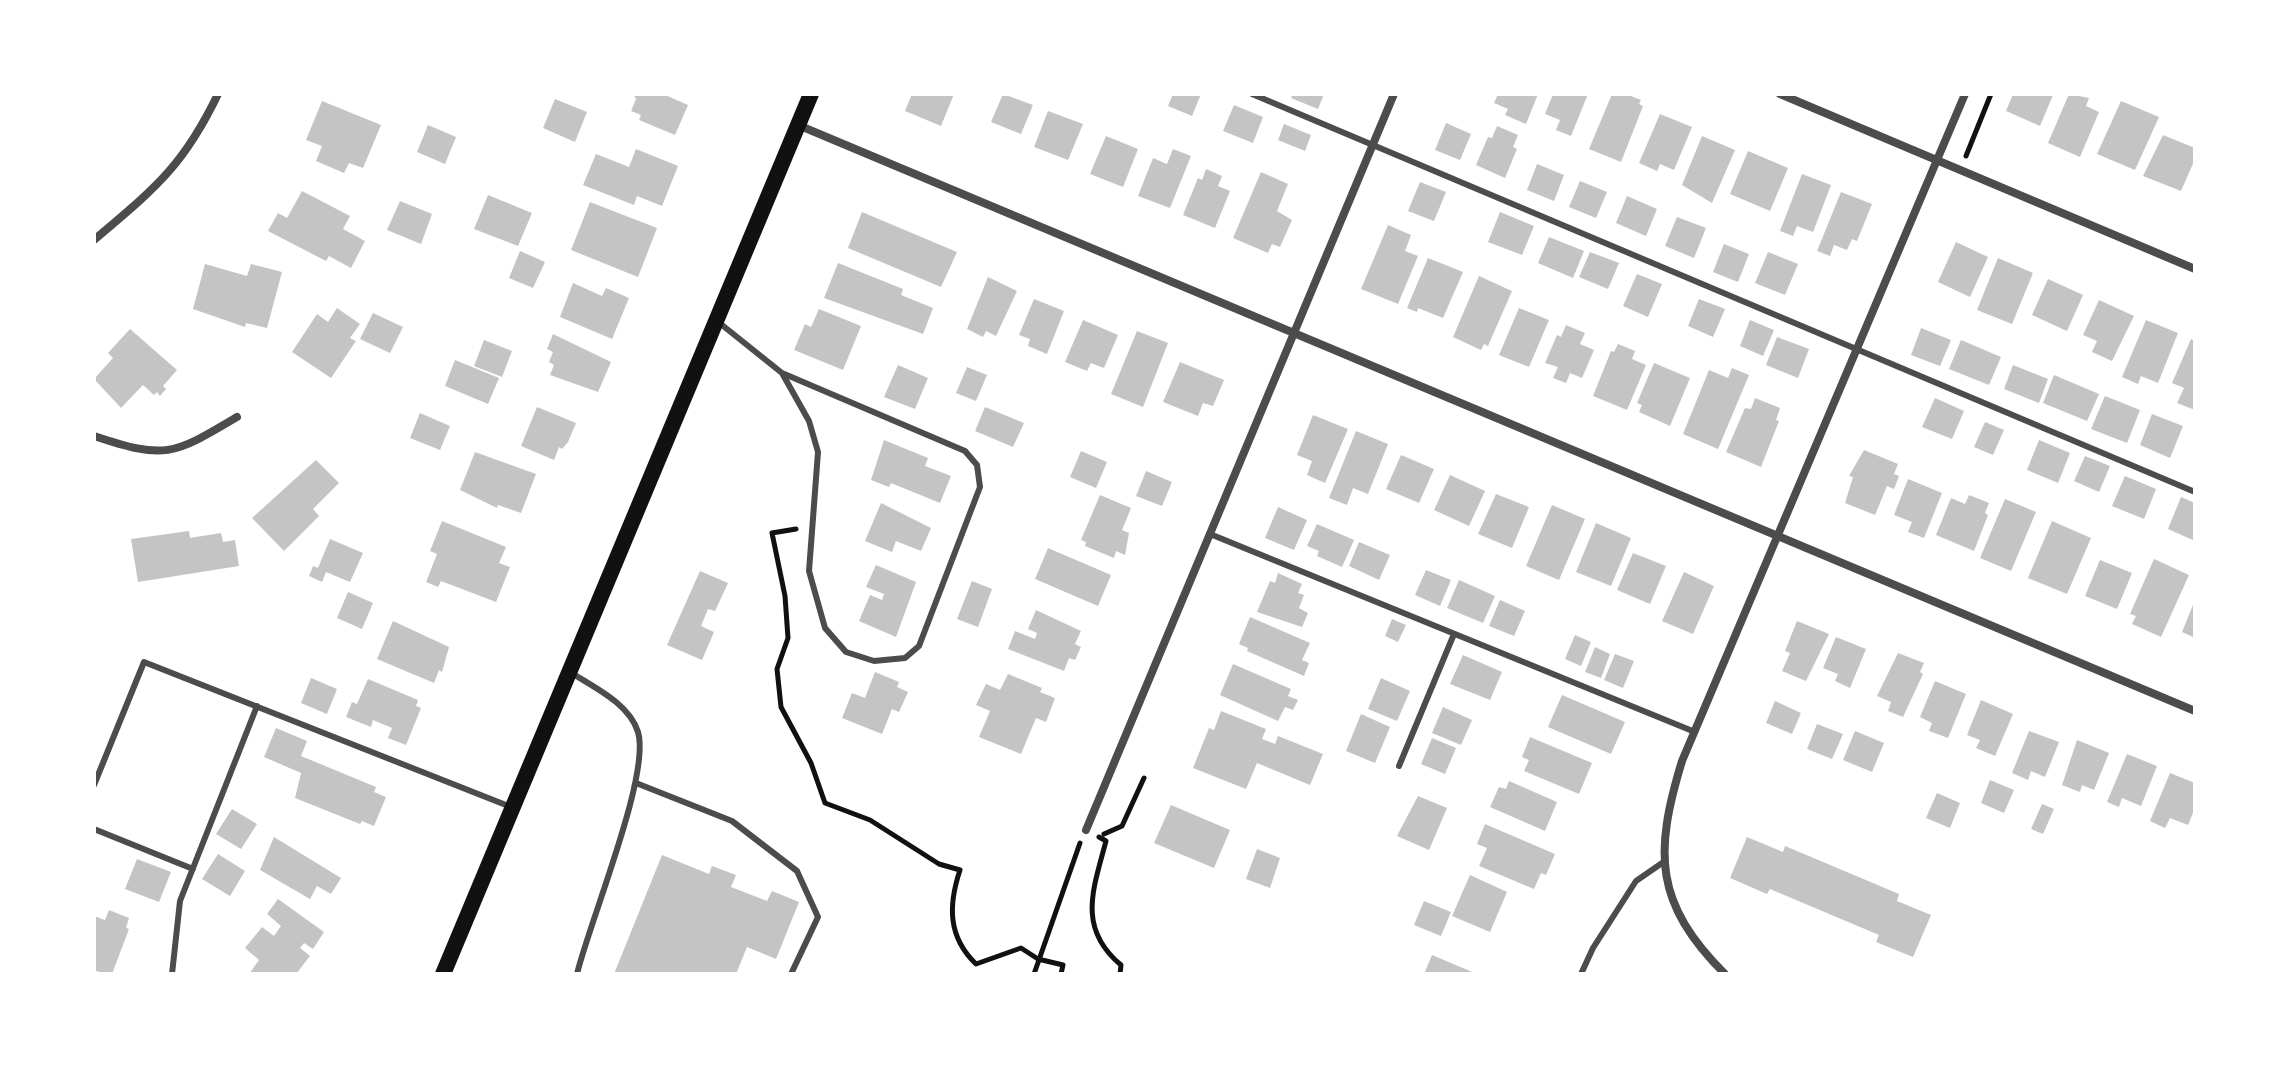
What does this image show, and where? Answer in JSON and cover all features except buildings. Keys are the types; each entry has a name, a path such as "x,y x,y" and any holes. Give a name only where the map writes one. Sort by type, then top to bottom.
{"main road":[{"path":"443,974 811,94"}],"street":[{"path":"94,240 166,179 201,130 218,94"},
{"path":"1086,830 1394,94"},
{"path":"1780,94 2195,269"},
{"path":"1725,974 1700,949 1677,915 1665,882 1668,806 1695,732 1965,94"},
{"path":"798,125 2195,711"},
{"path":"94,436 141,452 172,452 237,417"}],"lane":[{"path":"1252,94 2195,492"},
{"path":"717,321 782,373 965,451 977,465 980,487 919,646 905,658 874,661 846,652 825,628 809,571 818,452 809,421 782,373"},
{"path":"1210,534 1695,732"},
{"path":"1399,766 1454,634"},
{"path":"94,785 144,662 513,808"},
{"path":"570,672 619,704 638,732 636,783 577,974"},
{"path":"172,974 180,901 257,706"},
{"path":"636,783 732,821 797,871 818,917 791,974"},
{"path":"94,829 193,869"},
{"path":"1581,974 1593,948 1636,881 1665,861"}],"path":[{"path":"1960,170 1991,94"},
{"path":"812,525 772,533 785,596 788,638 777,669 781,707 811,763 825,803 870,820 939,864 960,870 950,914 959,949 976,964 1021,948 1038,959 1063,965 1061,974"},
{"path":"1034,974 1079,844 1122,826 1144,778"},
{"path":"1098,836 1106,841 1092,893 1092,926 1103,950 1121,965 1120,974"}]}
